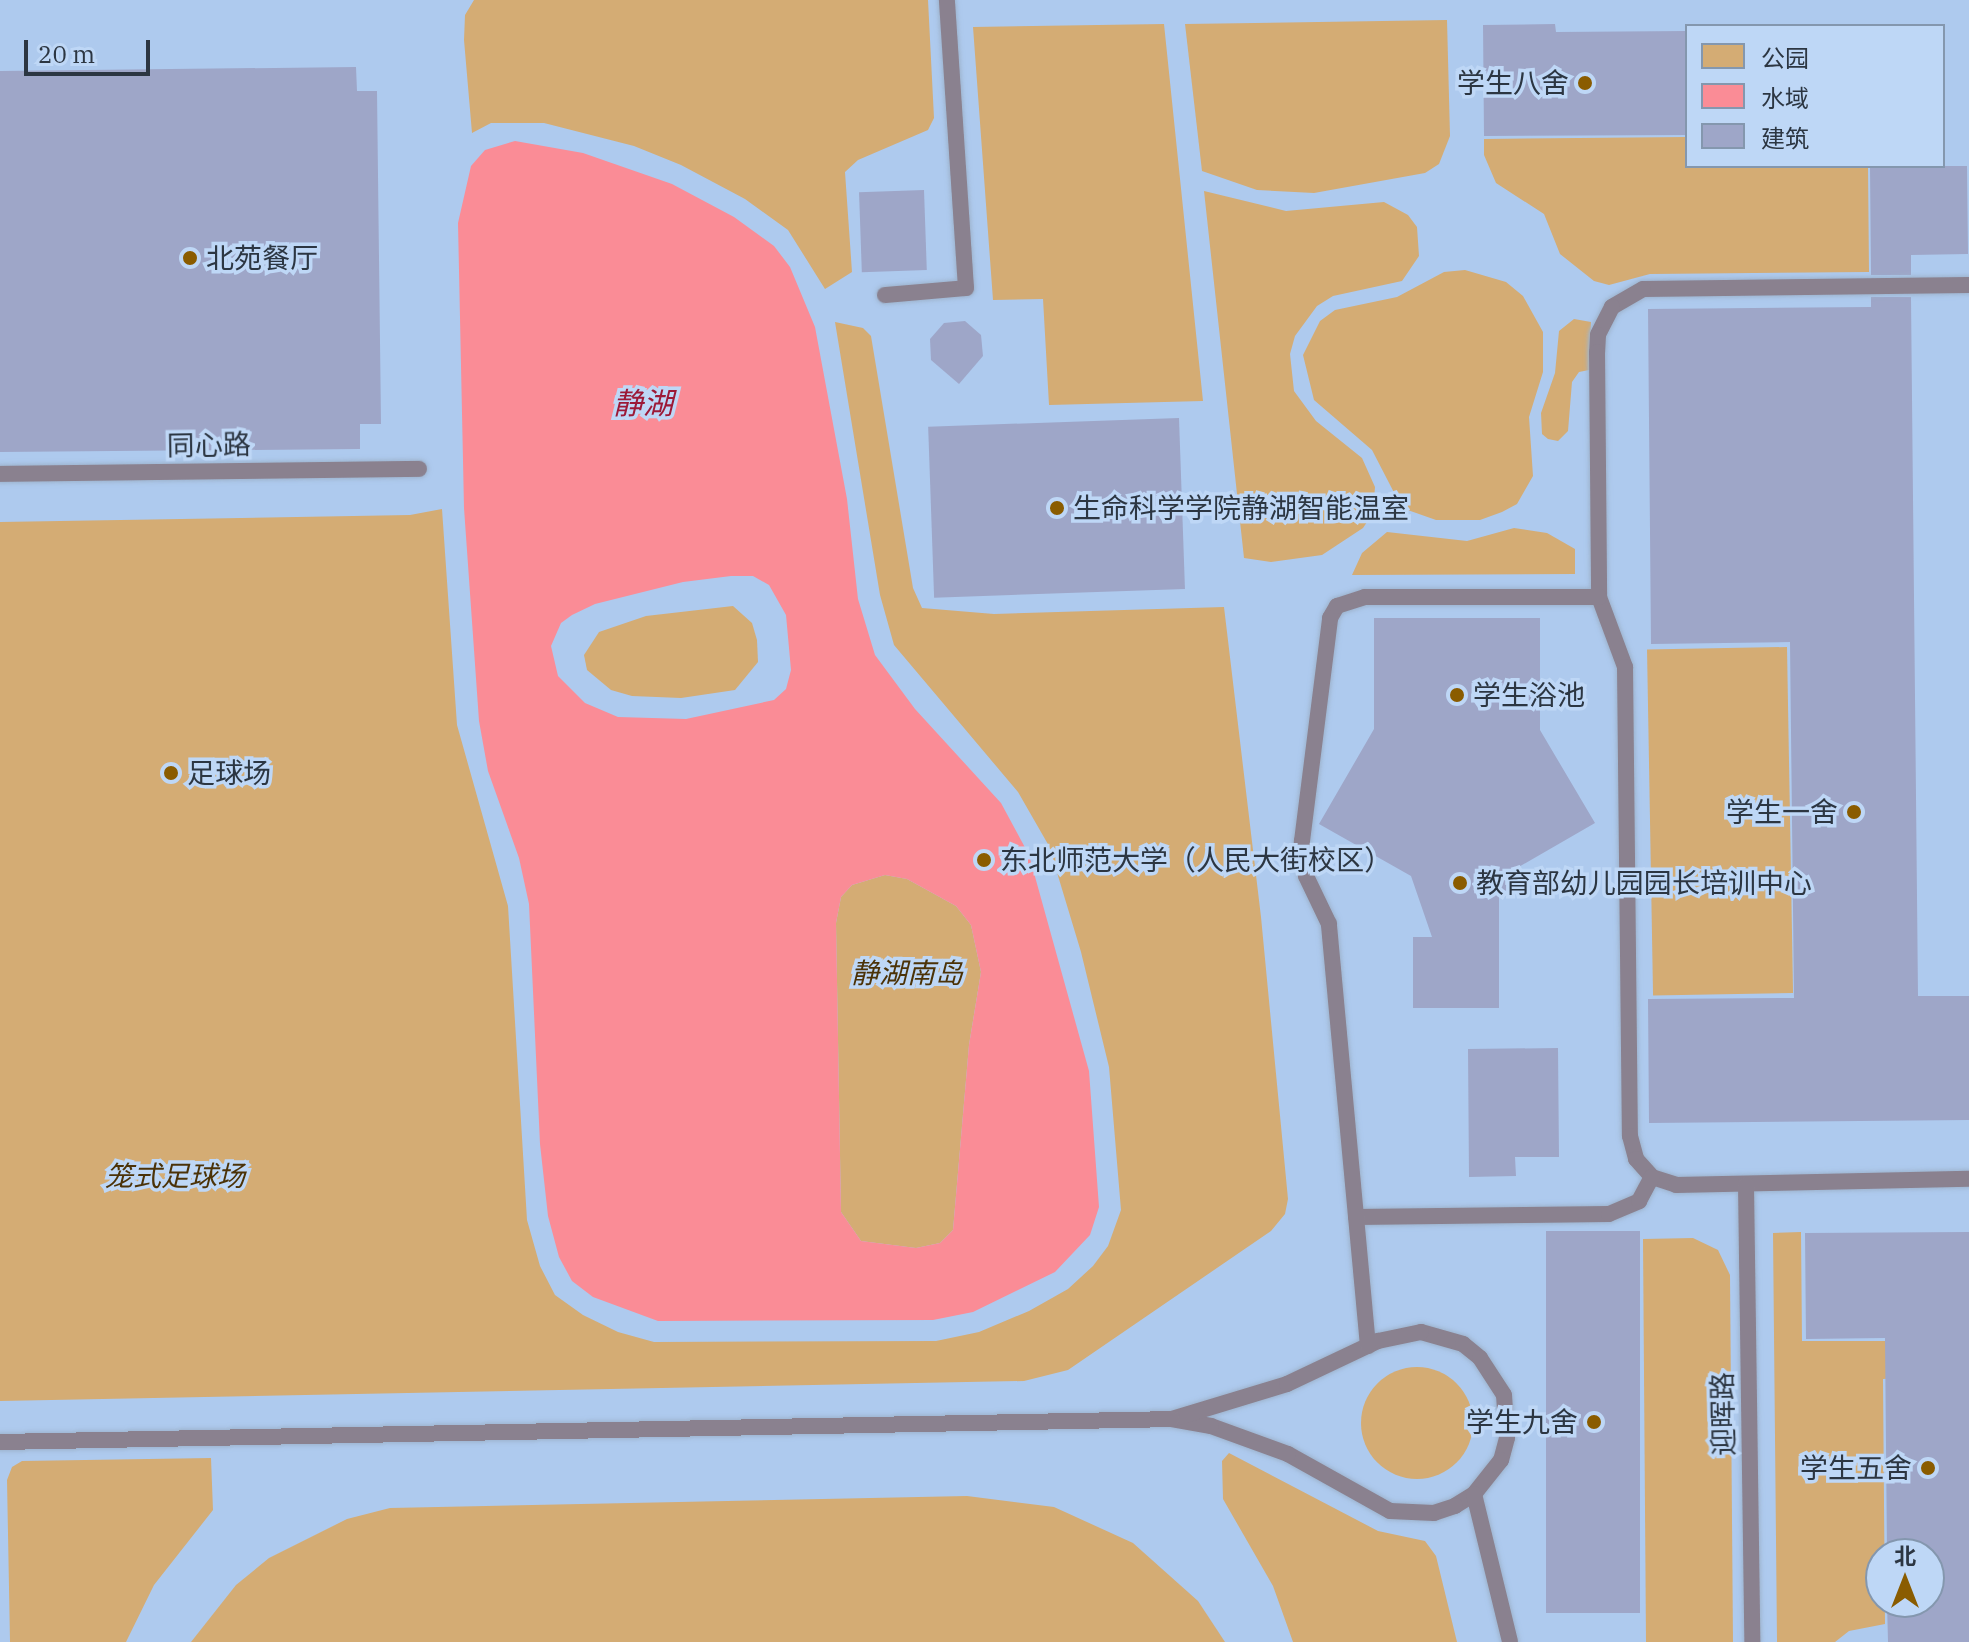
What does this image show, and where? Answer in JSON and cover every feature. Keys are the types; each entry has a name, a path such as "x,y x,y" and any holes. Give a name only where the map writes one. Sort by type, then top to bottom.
{"lane":[{"path":"885,295 966,288 947,0"},
{"path":"1969,285 1660,288 1626,295 1612,307 1598,335 1597,352 1599,597 1625,667 1630,1136 1636,1159 1652,1177 1676,1185 1969,1179"},
{"name":"同心路","path":"0,474 419,469"},
{"path":"1368,1346 1329,924 1306,876 1302,841 1330,618 1337,606 1365,597 1599,597"},
{"path":"1356,1217 1609,1214 1639,1201 1652,1177"},
{"name":"迎晖路","path":"1746,1185 1752,1642"},
{"path":"0,1442 1172,1419 1211,1426 1276,1448 1390,1511 1434,1513 1474,1494 1501,1460 1507,1438 1504,1395 1494,1375 1480,1358 1442,1336 1398,1334 1274,1389 1172,1419"},
{"path":"1474,1494 1510,1642"}],"shaded area":[{"name":"东北师范大学（人民大街校区）","path":"0,0 1969,0 1969,1642 0,1642"}],"green space":[{"path":"474,0 928,0 934,118 928,130 858,160 845,172 852,272 825,289 788,230 745,199 681,165 634,146 544,123 491,123 472,133 464,40 465,15"},
{"path":"1447,20 1450,136 1439,164 1425,173 1314,193 1257,190 1202,171 1185,24"},
{"path":"1164,24 1203,401 1049,405 1043,299 993,300 973,27"},
{"path":"1685,137 1685,168 1868,168 1869,272 1650,274 1609,285 1594,281 1560,254 1544,214 1496,183 1484,155 1484,139"},
{"path":"1204,191 1286,211 1384,202 1408,215 1417,227 1419,256 1402,281 1333,296 1317,306 1295,336 1290,354 1294,391 1316,421 1362,458 1375,487 1373,513 1363,528 1322,555 1271,562 1244,558"},
{"path":"1465,270 1506,282 1523,296 1543,332 1543,372 1529,417 1533,476 1517,504 1502,512 1480,520 1436,520 1402,508 1372,450 1314,400 1303,355 1320,321 1335,310 1397,297 1444,272"},
{"path":"1574,319 1591,322 1589,370 1579,372 1572,382 1568,431 1558,441 1542,434 1541,413 1555,373 1559,331"},
{"name":"笼式足球场","path":"835,322 863,328 871,336 913,588 922,608 994,614 1224,607 1261,917 1288,1199 1285,1214 1271,1231 1068,1370 1024,1381 0,1401 0,522 410,515 442,509 457,725 508,906 527,1220 540,1266 555,1295 583,1315 618,1332 654,1342 936,1341 979,1332 1029,1311 1068,1289 1093,1266 1108,1246 1121,1210 1109,1067 1081,952 1049,846 1018,792 894,645 880,595"},
{"path":"1514,528 1547,533 1575,549 1575,574 1352,575 1362,553 1387,532 1467,541"},
{"path":"733,606 752,623 758,662 735,690 681,698 632,696 611,690 587,670 584,655 599,632 646,616"},
{"path":"1787,647 1793,993 1653,995 1647,649"},
{"name":"静湖南岛","path":"885,875 907,879 956,906 971,925 981,972 969,1045 953,1230 940,1243 916,1248 861,1241 841,1212 836,923 841,897 852,885"},
{"path":"1801,1232 1802,1341 1900,1341 1900,1378 1883,1379 1884,1538 1865,1538 1865,1618 1885,1618 1885,1624 1849,1631 1835,1642 1777,1642 1773,1233"},
{"path":"1693,1238 1718,1250 1730,1275 1733,1642 1646,1642 1643,1239"},
{"path":"1417,1367 1439,1371 1457,1383 1469,1401 1473,1423 1469,1445 1457,1463 1439,1475 1417,1479 1395,1475 1377,1463 1365,1445 1361,1423 1365,1401 1377,1383 1395,1371"},
{"path":"1229,1453 1378,1531 1425,1541 1436,1556 1457,1642 1293,1642 1273,1586 1223,1499 1222,1461"},
{"path":"211,1458 213,1510 154,1585 126,1642 10,1642 7,1480 12,1467 22,1461"},
{"path":"967,1496 1054,1507 1133,1543 1198,1601 1225,1642 191,1642 236,1585 269,1558 347,1519 390,1508"}],"water":[{"name":"静湖","path":"515,141 583,153 672,184 734,217 774,246 790,267 815,327 847,499 858,599 875,655 915,709 1001,803 1029,855 1089,1071 1099,1207 1090,1235 1055,1272 973,1312 933,1320 658,1321 593,1297 572,1281 559,1257 548,1216 540,1144 529,904 519,858 488,771 479,721 464,508 458,223 471,166 485,150","holes":["753,576 769,585 786,615 791,670 786,689 774,700 686,719 618,717 585,703 558,676 551,646 561,623 572,615 595,604 683,582","885,875 907,879 956,906 971,925 981,972 969,1045 953,1230 940,1243 916,1248 861,1241 841,1212 836,923 841,897 852,885"]}],"building":[{"name":"学生八舍","path":"1555,24 1556,32 1685,31 1685,135 1484,136 1483,25"},
{"name":"北苑餐厅","path":"356,67 357,91 377,91 381,424 360,424 360,449 0,452 0,71"},
{"path":"1967,166 1968,254 1911,255 1911,275 1871,275 1870,168"},
{"path":"924,190 927,270 862,272 859,192"},
{"name":"学生一舍","path":"1871,297 1911,297 1918,996 1969,996 1969,1120 1649,1123 1648,999 1794,998 1790,642 1651,644 1648,309 1871,307"},
{"path":"965,321 981,335 983,356 959,384 931,360 930,339 944,323"},
{"name":"生命科学学院静湖智能温室","path":"1179,418 1185,589 934,598 928,427"},
{"path":"1374,618 1540,618 1540,730 1595,823 1503,876 1511,890 1499,897 1499,1008 1413,1008 1413,937 1432,937 1411,876 1319,824 1374,729"},
{"path":"1558,1048 1559,1157 1515,1157 1516,1176 1469,1177 1468,1049"},
{"name":"学生九舍","path":"1546,1231 1640,1231 1640,1613 1546,1613"},
{"name":"学生五舍","path":"1969,1232 1969,1642 1888,1642 1887,1618 1945,1618 1945,1538 1887,1538 1885,1338 1806,1339 1805,1233"}],"place":[{"name":"学生八舍","path":"1585,83"},
{"name":"北苑餐厅","path":"190,258"},
{"name":"生命科学学院静湖智能温室","path":"1057,508"},
{"name":"学生浴池","path":"1457,695"},
{"name":"足球场","path":"171,773"},
{"name":"学生一舍","path":"1854,812"},
{"name":"东北师范大学（人民大街校区）","path":"984,860"},
{"name":"教育部幼儿园园长培训中心","path":"1460,883"},
{"name":"学生九舍","path":"1594,1422"},
{"name":"学生五舍","path":"1928,1468"}]}
